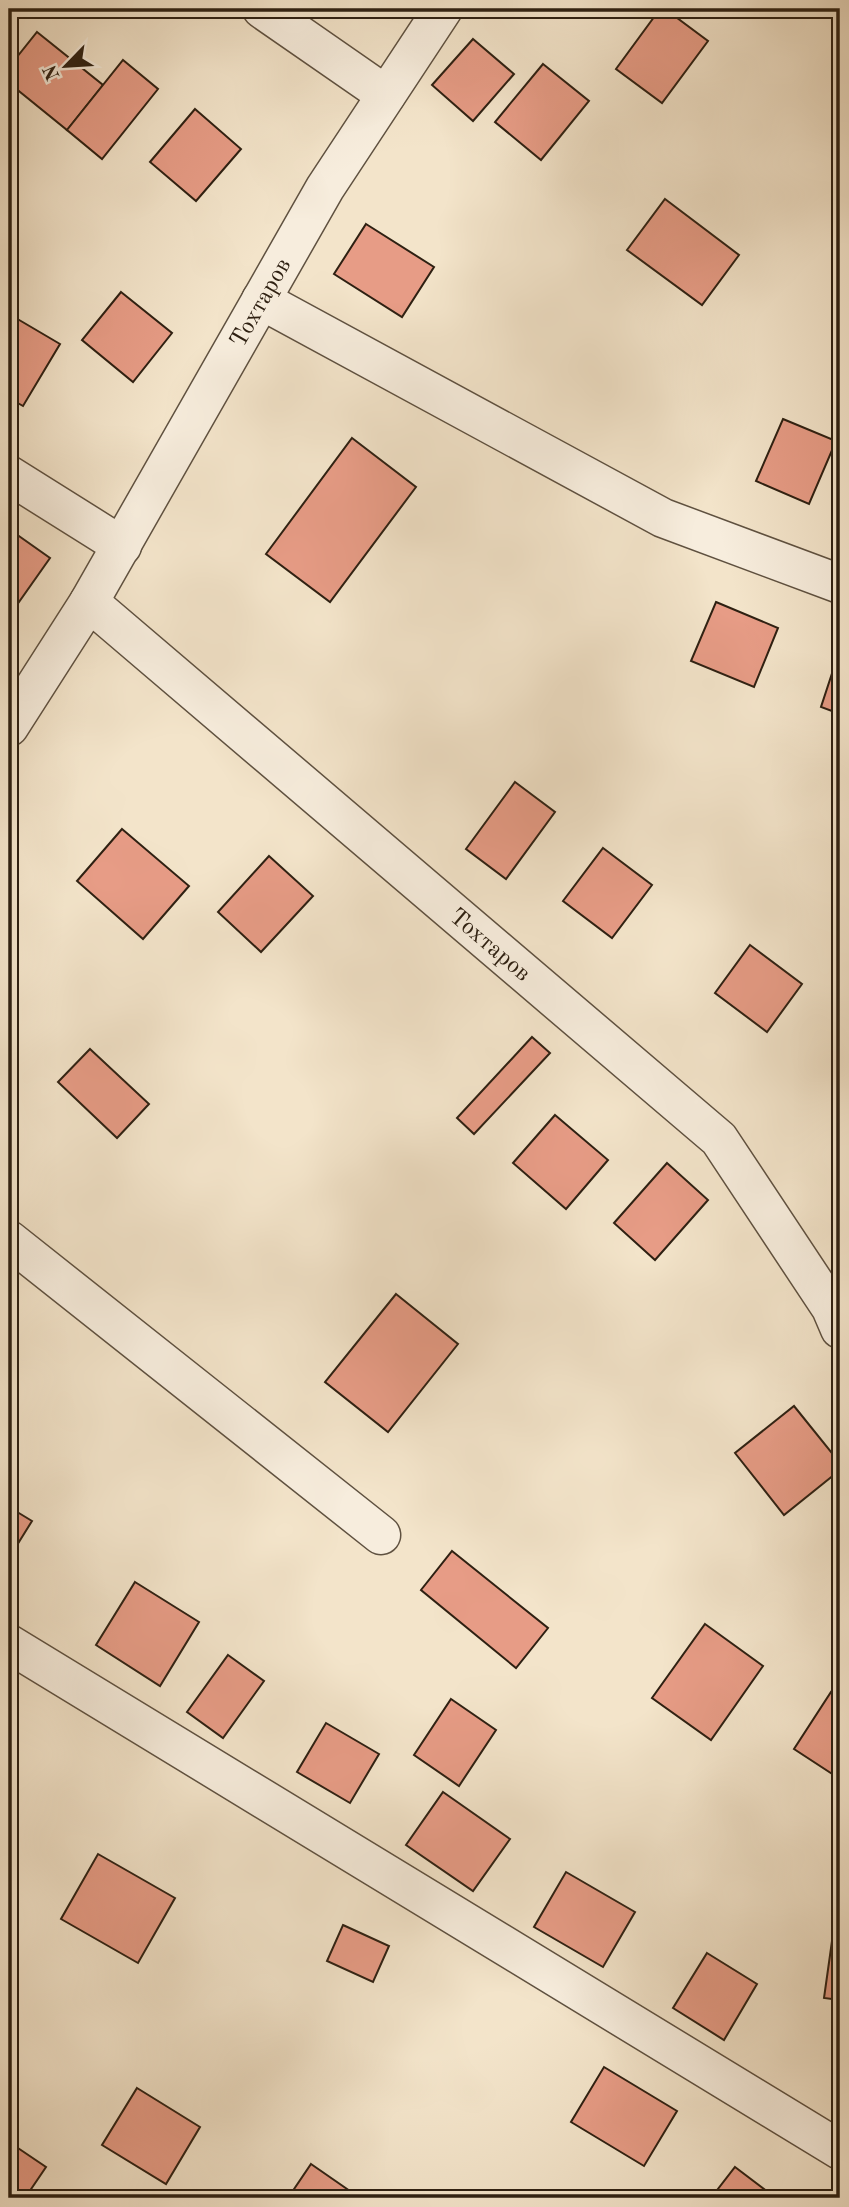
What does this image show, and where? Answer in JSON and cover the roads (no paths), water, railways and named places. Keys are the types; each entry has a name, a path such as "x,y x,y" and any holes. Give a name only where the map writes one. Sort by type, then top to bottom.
{"street":[{"path":"262,9 386,95"},
{"name":"Тохтаров","path":"9,727 122,546 325,188 443,9"},
{"path":"261,300 663,518 840,584"},
{"path":"9,475 122,546"},
{"name":"Тохтаров","path":"89,602 719,1139 831,1308 840,1328"},
{"path":"9,1240 381,1535"},
{"path":"9,1644 840,2150"}]}
